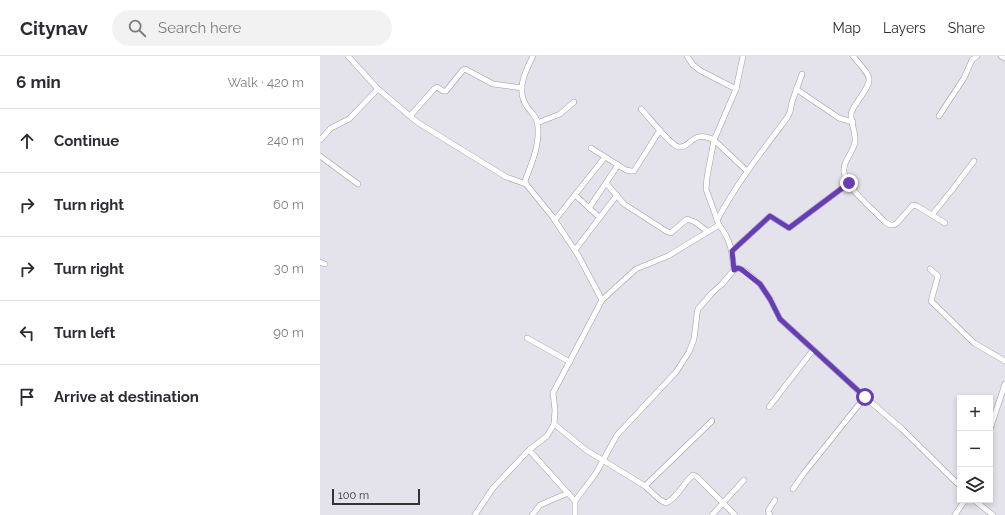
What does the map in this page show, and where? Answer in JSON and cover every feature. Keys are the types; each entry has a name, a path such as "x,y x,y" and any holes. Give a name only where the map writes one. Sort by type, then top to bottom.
{"street":[{"path":"348,56 378,89 417,122 506,177 526,184 555,220 575,250 602,300"},
{"path":"526,184 525,181 537,142 538,130 534,114 528,108 522,95 522,82 533,56"},
{"path":"687,56 693,65 701,71 736,90"},
{"path":"734,270 732,251 726,234 718,222 706,189 714,140 736,90 743,56"},
{"path":"853,56 868,73 870,80 868,86 852,110 851,116 855,142 844,166 844,171 849,183 885,222 890,225 897,223 913,206 917,206 945,223"},
{"path":"939,116 964,78 975,56"},
{"path":"1001,56 1005,58"},
{"path":"410,116 434,89 437,87 443,91 446,91 465,68 493,84 522,88"},
{"path":"475,515 493,488 529,450 548,436 554,424 555,410 553,392 602,300 636,269 668,256 708,232 718,222 730,195 747,170 787,118 802,74"},
{"path":"320,140 331,128 349,119 378,89"},
{"path":"796,89 839,118 853,122"},
{"path":"537,123 560,114 574,102"},
{"path":"641,109 669,140 678,146 681,147 698,136 707,136 714,140 747,170"},
{"path":"591,148 626,170 634,171 660,130"},
{"path":"320,156 358,184"},
{"path":"555,220 605,157"},
{"path":"932,215 974,160"},
{"path":"589,208 618,165"},
{"path":"606,183 624,204 666,231 671,233 673,232 687,219 695,222 708,232"},
{"path":"732,251 770,216 789,228 849,183"},
{"path":"575,195 599,217"},
{"path":"575,250 617,195"},
{"path":"575,515 575,501 596,473 617,435 676,372 684,361 694,339 698,309 734,270 738,268 760,284 770,299 780,319 812,350 902,429 957,483"},
{"path":"930,269 938,276 931,301 974,343 1005,361"},
{"path":"527,338 570,362"},
{"path":"769,407 812,350"},
{"path":"993,420 1005,384"},
{"path":"793,489 865,397"},
{"path":"645,486 712,421"},
{"path":"554,424 586,450 645,486 660,500 666,503 673,500 687,480 693,475 697,477 735,515"},
{"path":"529,450 575,501"},
{"path":"712,515 744,480"},
{"path":"532,515 540,505 568,494"},
{"path":"770,515 768,512 775,500"},
{"path":"955,515 963,503"},
{"path":"978,503 993,515"}],"route":[{"path":"849,183 789,228 770,216 732,251 734,270 738,268 741,269 754,278 770,299 780,319 812,350 865,397"}]}
